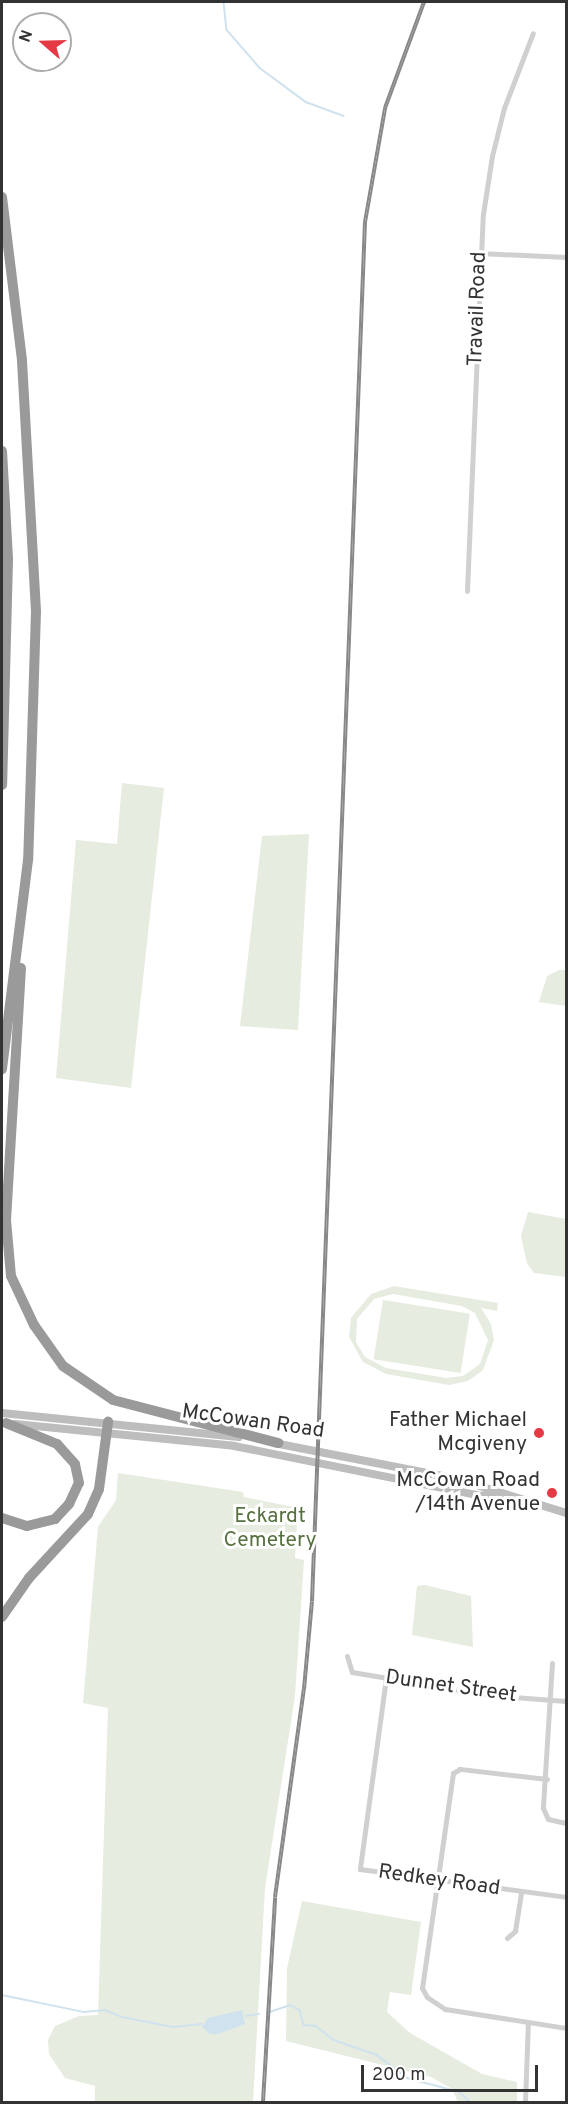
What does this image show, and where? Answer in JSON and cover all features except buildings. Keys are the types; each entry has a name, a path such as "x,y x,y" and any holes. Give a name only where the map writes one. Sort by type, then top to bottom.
{"highway":[{"path":"2,197 22,362 36,611 28,860 6,1220 10,1276 34,1325 63,1366 82,1383 133,1407 278,1443"},
{"path":"2,451 8,560 2,785"},
{"path":"2,1069 28,860"},
{"path":"2,1518 27,1527 54,1519 69,1504 79,1483 75,1464 57,1444 3,1419"},
{"path":"2,1617 28,1578 88,1514 99,1488 107,1426"}],"main road":[{"name":"McCowan Road","path":"3,1419 107,1426 278,1443 457,1479 567,1512"},
{"name":"McCowan Road","path":"107,1426 337,1464 481,1496 495,1492"}],"street":[{"name":"Travail Road","path":"467,591 480,253 492,156 533,33"},
{"path":"480,253 567,257"},
{"name":"Dunnet Street","path":"347,1656 352,1672 489,1695 567,1701"},
{"path":"552,1663 544,1814 548,1820 567,1822"},
{"name":"Redkey Road","path":"386,1678 360,1869 567,1897"},
{"path":"547,1779 455,1770 424,1953 423,1993 445,2009 567,2028"},
{"path":"507,1938 515,1931 521,1892"},
{"path":"525,2103 528,2022"}],"green space":[{"path":"122,783 164,788 131,1088 56,1078 76,840 117,844"},
{"path":"309,834 298,1030 240,1026 262,836"},
{"path":"559,970 566,970 566,1006 539,1002 547,976"},
{"path":"528,1212 566,1219 566,1277 534,1273 527,1263 521,1236"},
{"path":"394,1286 498,1303 497,1311 481,1308 491,1324 494,1340 483,1370 468,1381 449,1385 386,1374 363,1362 349,1337 351,1318 371,1294","holes":["393,1294 462,1306 475,1313 488,1340 480,1364 463,1376 446,1378 386,1368 365,1357 356,1342 357,1319 374,1299"]},
{"path":"383,1300 470,1314 461,1373 374,1359"},
{"name":"Eckardt Cemetery","path":"118,1473 243,1492 244,1497 298,1508 295,1558 304,1560 295,1696 265,1888 253,2102 95,2102 95,2086 65,2078 49,2054 48,2040 55,2026 79,2016 98,2015 108,1708 83,1703 98,1527 116,1500"},
{"path":"425,1585 471,1596 473,1647 412,1635 417,1586"},
{"path":"302,1901 421,1922 411,1995 390,1992 387,2012 410,2033 482,2074 517,2082 517,2102 458,2102 452,2089 431,2077 286,2041 287,1968"}],"water":[{"path":"242,2010 245,2024 218,2034 210,2034 202,2027 208,2018"}],"waterway":[{"path":"224,2 227,30 260,68 306,102 344,116"},
{"path":"2,1995 84,2012 105,2010 122,2017 173,2027 202,2024"},
{"path":"267,2013 290,2005 300,2010 304,2025 316,2026 334,2040 377,2055 407,2078 460,2092 470,2102"},
{"path":"246,2016 259,2014"}],"railway":[{"path":"263,2102 275,1897 304,1689 312,1601 365,222 385,108 424,2"}],"place":[{"name":"Father Michael Mcgiveny","path":"539,1433"},
{"name":"McCowan Road /14th Avenue","path":"552,1493"}]}
